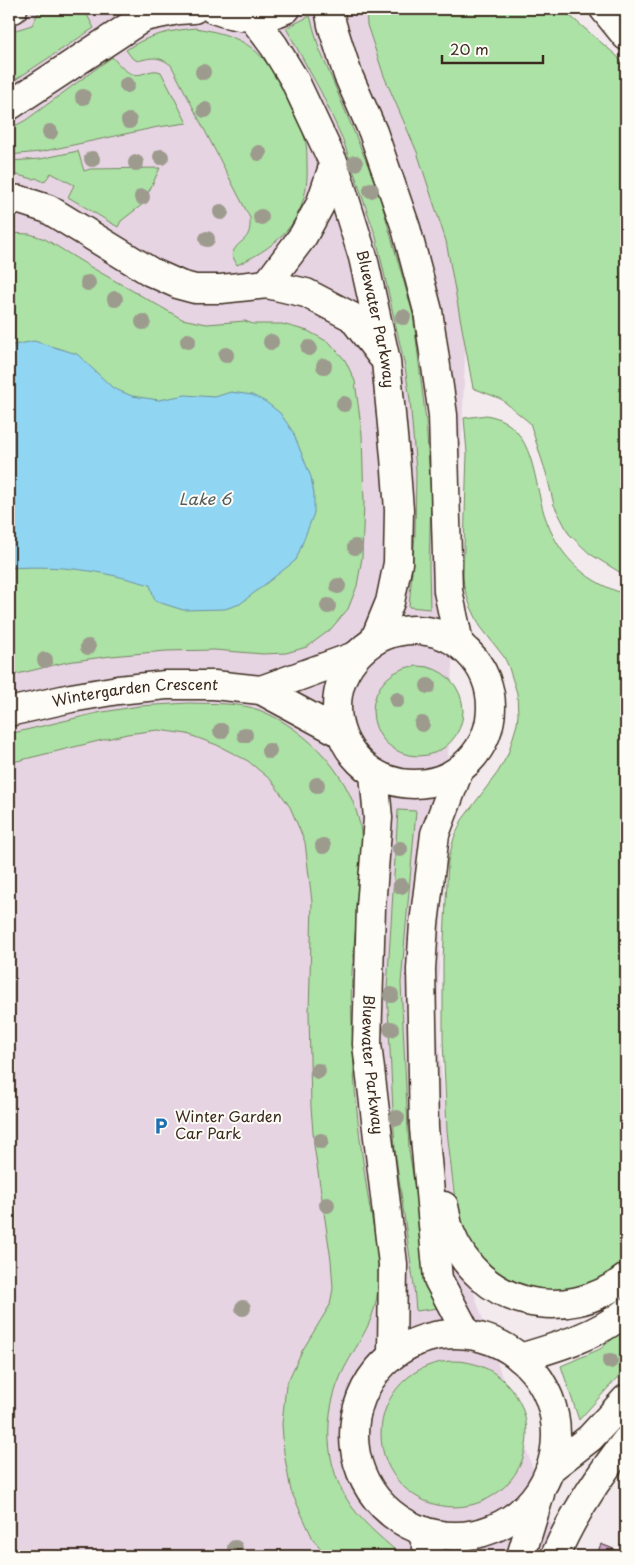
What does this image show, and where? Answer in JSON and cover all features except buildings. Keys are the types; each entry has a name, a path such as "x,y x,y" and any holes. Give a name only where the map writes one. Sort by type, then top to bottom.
{"street":[{"path":"9,10 13,9"},
{"path":"9,106 144,17 178,10 194,9"},
{"path":"213,9 231,15 253,18 275,14 286,9"},
{"path":"329,9 332,25 348,74 373,132 406,228 428,311 444,415 448,591 459,643"},
{"path":"604,9 626,36"},
{"name":"Bluewater Parkway","path":"253,18 274,46 294,79 334,164 363,257 386,361 398,492 398,563 390,602 364,648 344,673 338,693 337,713 341,733 354,756 374,774 395,782 417,784 439,780 459,770 477,753 488,732 492,706 488,682 476,660 459,643 438,633 417,629 394,632 364,648"},
{"path":"267,284 303,236 320,205 334,164"},
{"path":"9,199 20,200 48,209 151,272 180,285 195,289 221,290 267,284 306,293 352,317 386,361"},
{"name":"Wintergarden Crescent","path":"261,690 364,648"},
{"name":"Wintergarden Crescent","path":"9,712 118,690 166,685 214,685 261,690 341,733"},
{"name":"Bluewater Parkway","path":"459,770 435,834 424,924 421,978 424,1128 438,1279 468,1334"},
{"name":"Bluewater Parkway","path":"374,774 378,818 371,907 367,1044 393,1264 392,1354"},
{"path":"428,1171 442,1197 448,1225 458,1248 476,1272 499,1290 517,1298 533,1302 568,1304 585,1301 603,1293 626,1278"},
{"path":"520,1358 592,1333 626,1312"},
{"path":"521,1556 547,1476 555,1448 554,1415 544,1388 537,1377 520,1358 501,1346 487,1339 468,1334 450,1334 425,1338 392,1354 374,1374 360,1403 354,1438 357,1464 361,1476 379,1502 404,1522 433,1534 466,1536 483,1532 517,1516 538,1491 547,1476 590,1438 626,1399"},
{"path":"555,1556 574,1517 609,1462 626,1442"},
{"path":"421,1530 431,1556"}],"shaded area":[{"path":"9,9 501,9 470,242 437,1021 457,1242 562,1556 9,1556"}],"green space":[{"path":"60,9 84,9 94,28 9,84 9,32 32,25 38,13"},
{"path":"366,9 562,9 617,56 626,68 626,574 621,573 590,554 569,534 554,505 530,423 501,399 473,388 446,241 417,152 384,76 367,25"},
{"path":"310,16 319,48 377,187 413,314 426,421 431,496 430,609 409,607 415,535 416,471 410,400 405,367 376,237 343,140 321,92 286,28"},
{"path":"195,28 232,37 256,52 266,62 283,90 306,142 307,182 304,198 298,213 290,226 268,248 237,265 232,255 237,246 247,237 250,218 171,65 155,58 138,61 132,58 126,50 159,34"},
{"path":"112,57 130,73 138,75 153,71 161,72 187,123 158,127 40,152 9,155 9,129 26,120"},
{"path":"78,151 84,171 90,169 160,168 143,204 121,221 118,227 68,197 74,185 51,173 44,182 36,178 33,179 9,173 9,161 40,159"},
{"path":"9,233 30,234 45,239 182,319 207,324 245,321 253,324 282,324 308,331 330,343 345,360 355,381 362,434 364,502 362,558 357,586 348,609 330,630 307,647 286,653 263,654 214,650 166,651 67,662 9,676"},
{"path":"487,415 504,421 516,431 524,443 535,475 547,522 568,558 588,577 613,590 626,594 626,1267 591,1290 528,1292 483,1267 457,1219 447,1131 443,1039 443,960 448,861 454,838 462,820 498,772 508,754 518,715 517,693 508,665 480,626 464,587 467,453 464,418"},
{"path":"418,666 435,669 450,679 460,694 463,711 460,728 450,743 435,753 418,756 401,753 386,743 376,728 373,711 376,694 386,679 401,669"},
{"path":"189,703 251,707 277,718 295,729 326,758 339,775 357,812 362,851 351,984 351,1009 356,1103 361,1150 377,1252 378,1286 377,1298 370,1320 337,1386 329,1421 329,1439 335,1475 342,1491 357,1514 369,1527 402,1556 327,1556 313,1539 291,1491 284,1453 282,1424 286,1385 302,1351 330,1305 333,1288 331,1260 314,1145 311,1107 309,1013 312,902 305,842 290,807 272,781 248,761 217,745 187,734 158,730 127,734 9,763 9,734 97,713 139,706"},
{"path":"398,810 416,811 401,983 409,1150 429,1278 439,1308 416,1311 395,1151 387,989"},
{"path":"626,1328 626,1368 579,1420 561,1366 600,1349"},
{"path":"454,1361 468,1362 482,1367 495,1373 506,1382 515,1393 521,1406 526,1420 526,1448 521,1462 515,1475 506,1486 495,1495 482,1501 468,1506 454,1507 440,1506 426,1501 413,1495 402,1486 393,1475 387,1462 382,1448 381,1434 382,1420 387,1406 393,1393 402,1382 413,1373 426,1367 440,1362"}],"water":[{"name":"Lake 6","path":"34,341 77,354 113,388 132,396 159,400 185,395 215,397 231,392 252,395 266,402 280,413 293,432 311,477 314,494 314,513 296,560 240,604 225,609 183,610 155,601 150,585 97,572 46,567 9,568 9,346"}],"place":[{"name":"Winter Garden Car Park","path":"161,1126"}]}
